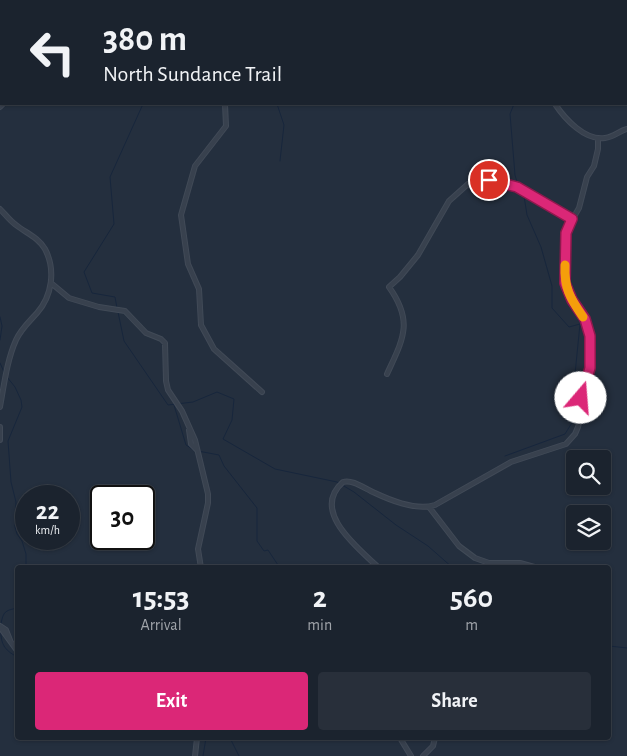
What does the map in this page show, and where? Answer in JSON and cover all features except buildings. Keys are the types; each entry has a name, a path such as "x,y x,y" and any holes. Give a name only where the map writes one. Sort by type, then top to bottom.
{"street":[{"path":"225,105 226,126 195,166 181,216 188,264 199,289 201,326 214,350 262,392"},
{"path":"556,105 563,115 587,135 604,139 627,129"},
{"path":"376,565 344,532 333,515 331,501 338,486 343,482 351,482 388,499 412,506 428,507 435,505 511,462 566,444 575,434 580,419 581,398 589,374 590,364 588,330 585,319 572,300 565,283 566,233 579,208 587,177 594,166 598,138"},
{"path":"387,374 403,338 404,324 398,300 389,287 418,255 449,201 468,184 489,180 517,187 572,219"},
{"path":"0,208 15,225 39,240 49,259 51,271 51,284 47,297 16,340 0,407"},
{"path":"51,284 70,298 99,307 129,313 146,333 163,341 166,347 166,381 168,390 185,416 195,440 208,494 208,503 198,549 201,565"},
{"path":"0,428 0,440"},
{"path":"428,507 460,546 475,558 489,563 524,565"},
{"path":"0,626 15,648"},
{"path":"195,756 197,740"},
{"path":"401,740 411,756"},
{"path":"423,756 432,746 434,740"}],"waterway":[{"path":"117,308 115,297 92,293 84,272 114,224 110,177 143,105"},
{"path":"277,105 284,125 280,161"},
{"path":"514,105 510,114 517,182"},
{"path":"505,456 565,434 573,421 573,394 580,324 569,327 552,308 552,286 541,247 527,215 524,196"},
{"path":"118,312 124,341 168,405 193,402 217,392 234,399 232,420 223,439 275,469 337,482 354,492 396,525 428,546 450,565"},
{"path":"0,317 2,326 0,340"},
{"path":"0,363 5,374"},
{"path":"7,377 15,387 22,407 8,441 11,482 16,502 15,527 26,554 26,565"},
{"path":"174,405 186,445 194,450"},
{"path":"198,451 219,455 224,466 257,508 257,541 264,551 268,550 278,565"},
{"path":"1,624 6,612 15,609"},
{"path":"1,631 5,647 15,656"},
{"path":"611,646 627,648"},
{"path":"203,756 206,740"},
{"path":"231,740 239,756"}],"slow traffic":[{"path":"565,265 565,283 568,292 583,317"}],"route":[{"path":"489,180 517,187 572,219 566,233 565,283 572,300 585,319 590,336 590,368 581,398"}]}
